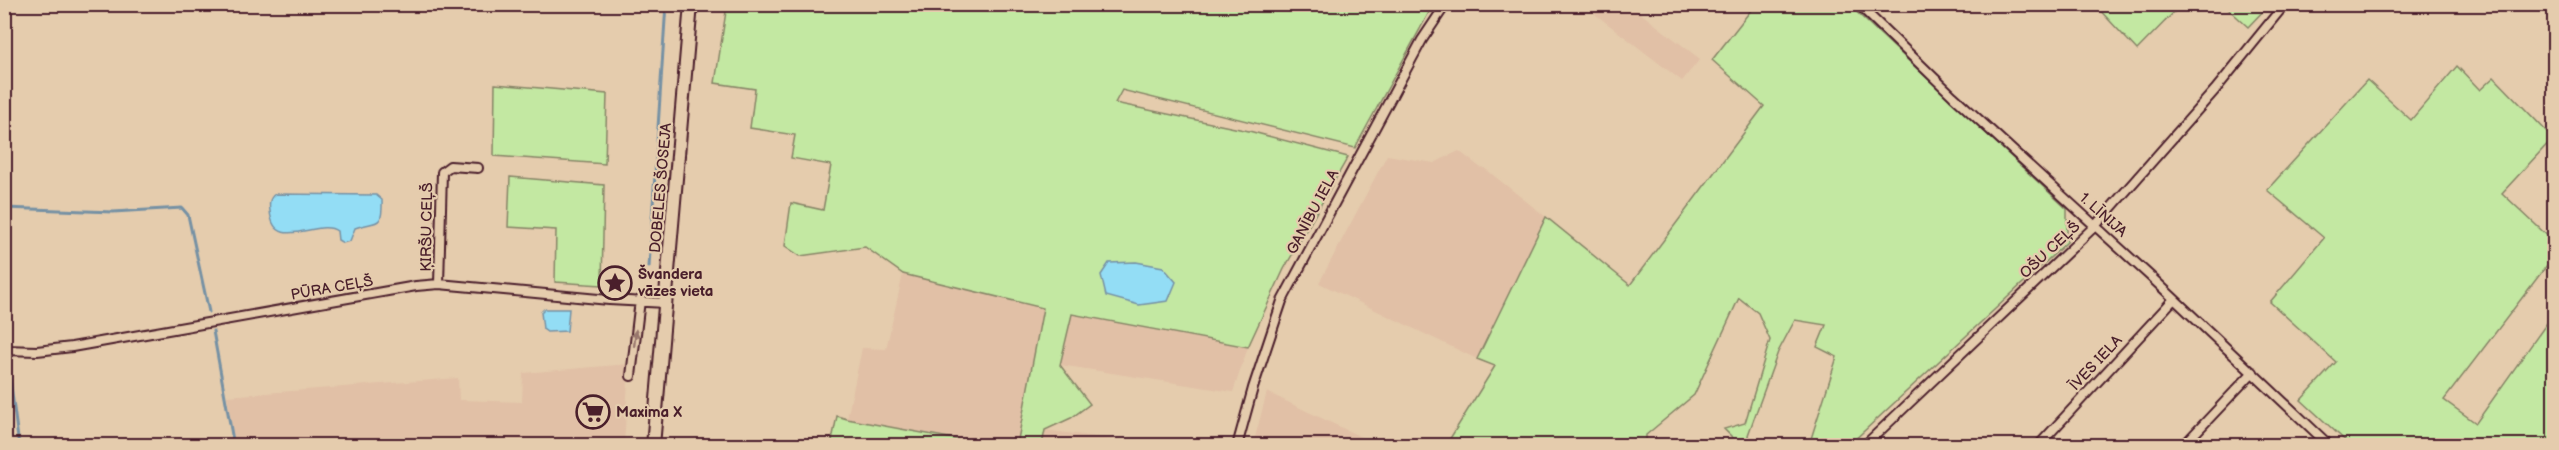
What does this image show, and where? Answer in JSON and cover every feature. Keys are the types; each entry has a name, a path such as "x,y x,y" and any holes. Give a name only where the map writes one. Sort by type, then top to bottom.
{"main road":[{"name":"DOBELES ŠOSEJA","path":"653,446 691,4"}],"street":[{"name":"GANĪBU IELA","path":"1237,446 1256,378 1282,301 1418,47 1446,4"},
{"name":"1. LĪNIJA","path":"1858,4 1953,96 2253,372 2327,444"},
{"name":"OŠU CEĻŠ","path":"1864,446 2095,226 2215,90 2285,4"},
{"name":"ĶIRŠU CEĻŠ","path":"440,284 442,172 450,166 478,168"},
{"name":"PŪRA CEĻŠ","path":"4,350 37,351 72,347 417,286 440,284 666,303"},
{"name":"ĪVES IELA","path":"2038,446 2174,299"},
{"path":"631,376 640,300"},
{"path":"2183,446 2253,372"}],"shaded area":[{"path":"1596,4 1630,5 1700,59 1682,81 1591,11"},
{"path":"1459,151 1546,217 1477,359 1319,283 1387,155 1434,163"},
{"path":"903,274 1044,308 1017,445 987,445 847,419 862,348 886,349"},
{"path":"1072,314 1248,347 1233,392 1060,365"},
{"path":"629,364 624,445 235,445 227,396 458,378 459,400 522,402 523,373"},
{"path":"1267,392 1298,407 1378,445 1253,445"},
{"path":"1045,430 1155,445 1042,446"}],"green space":[{"path":"779,4 1433,5 1355,148 1122,90 1115,103 1249,131 1348,157 1284,269 1248,347 1072,314 1060,365 1090,404 1071,418 1045,430 1042,445 1017,445 1043,308 903,274 865,247 800,256 785,246 791,203 823,210 831,165 791,158 795,135 750,128 755,89 715,83 727,5 763,8 778,7"},
{"path":"1755,5 1849,5 2067,209 2067,242 1849,445 1809,445 1837,357 1817,347 1826,325 1795,320 1778,352 1748,435 1749,445 1740,445 1724,429 1745,423 1770,340 1758,313 1739,298 1694,395 1646,435 1646,445 1446,445 1495,366 1477,359 1546,217 1630,285 1764,106 1712,60"},
{"path":"2095,5 2181,5 2137,50"},
{"path":"2224,5 2269,5 2248,27"},
{"path":"2457,66 2480,90 2494,77 2553,138 2502,193 2554,242 2554,256 2444,400 2476,423 2554,313 2554,445 2350,445 2301,400 2336,362 2270,302 2324,238 2267,190 2367,80 2411,120"},
{"path":"495,84 607,94 605,164 494,156"},
{"path":"510,177 604,185 602,285 555,282 556,230 508,227"},
{"path":"837,416 847,419 987,445 831,445"}],"water":[{"path":"275,194 376,195 382,200 381,215 377,222 355,228 350,241 343,243 338,240 337,231 329,228 288,233 280,231 273,224 270,204"},
{"path":"1136,262 1163,267 1176,282 1168,301 1139,305 1106,296 1101,275 1109,263"},
{"path":"544,309 569,309 567,331 547,332 543,329 541,312"}],"waterway":[{"path":"649,267 666,4"},
{"path":"4,208 113,212 182,208 188,215 209,312"},
{"path":"213,331 234,446"},
{"path":"7,356 19,446"}],"place":[{"name":"Švandera vāzes vieta","path":"615,283"},
{"name":"Maxima X","path":"593,412"}]}
